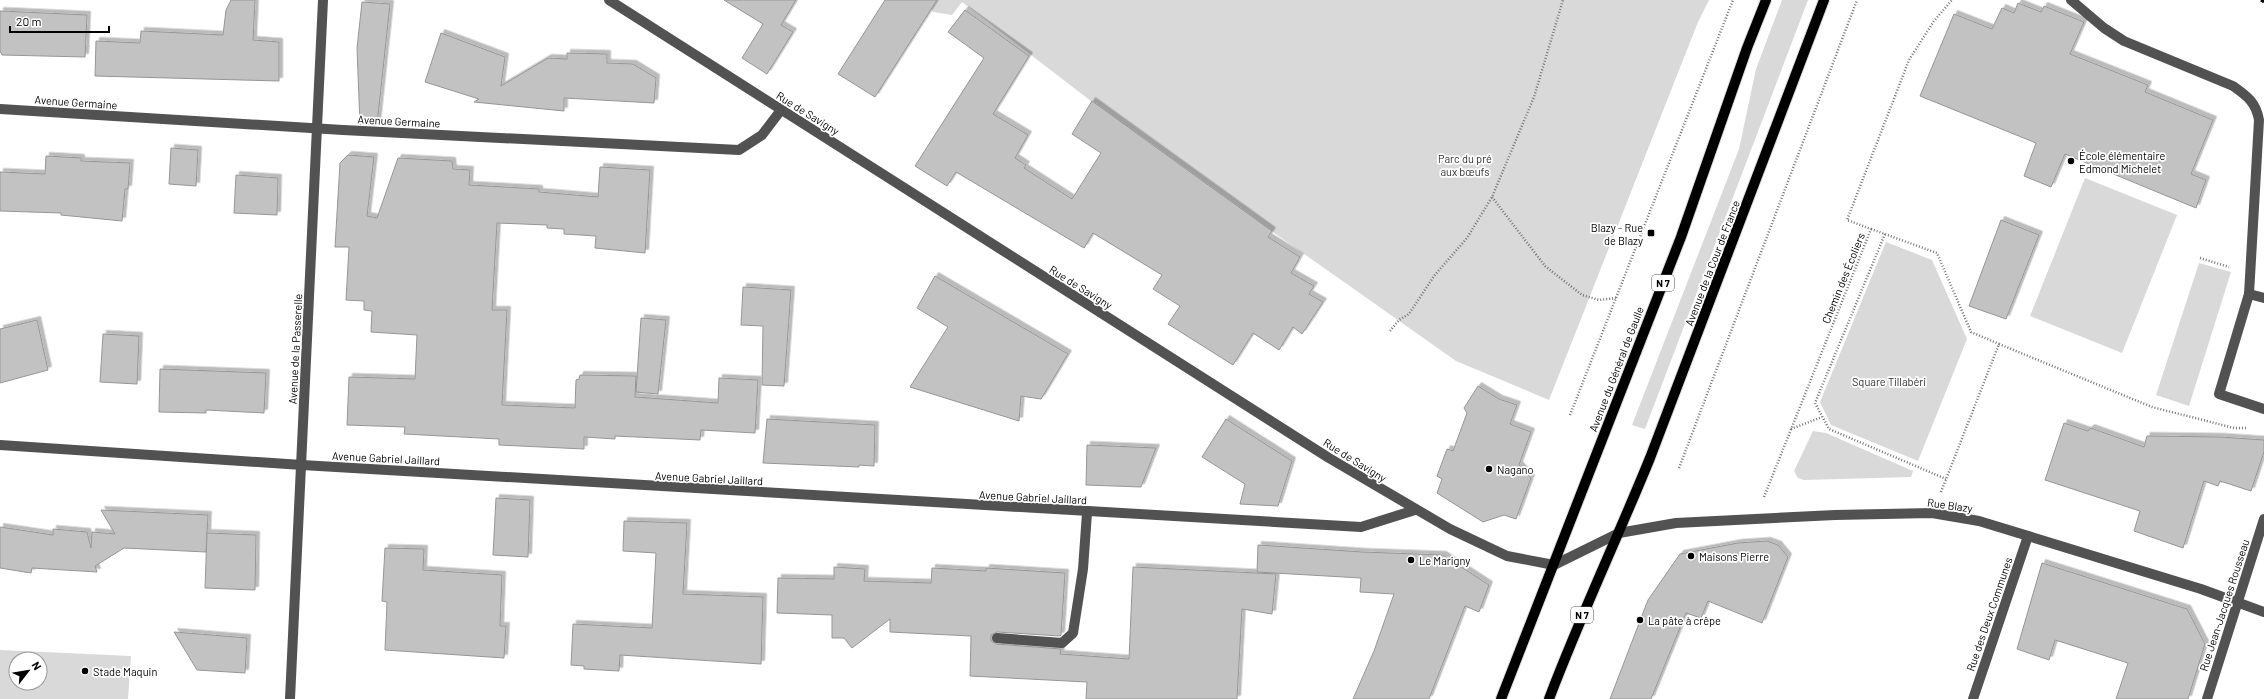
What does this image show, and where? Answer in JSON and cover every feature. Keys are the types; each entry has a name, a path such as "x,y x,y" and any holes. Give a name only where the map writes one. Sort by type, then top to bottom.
{"main road":[{"name":"Avenue du Général de Gaulle","path":"1501,699 1681,237 1747,48 1766,0"},
{"name":"Avenue de la Cour de France","path":"1549,699 1578,624 1619,533 1650,458 1824,0"}],"street":[{"name":"Avenue de la Passerelle","path":"290,699 323,0"},
{"name":"Rue de Savigny","path":"609,0 1329,458 1415,510 1508,556 1554,565"},
{"path":"2071,0 2104,28 2124,41 2233,86 2249,97 2257,107 2259,120 2249,294 2219,394 2264,409"},
{"name":"Avenue Germaine","path":"0,109 317,128 739,150 762,135 781,110"},
{"path":"2249,294 2264,298"},
{"name":"Avenue Gabriel Jaillard","path":"0,445 302,466 1087,513 1361,527 1415,510"},
{"path":"996,638 1062,643 1074,633 1083,569 1087,513"},
{"name":"Rue Blazy","path":"1619,533 1676,523 1758,518 1932,513 1979,521 2238,602 2264,612"},
{"name":"Rue Jean-Jacques Rousseau","path":"2207,699 2264,519"},
{"path":"1554,565 1619,533"},
{"name":"Rue des Deux Communes","path":"1973,699 2028,536"}],"path":[{"path":"1390,331 1399,320 1409,314 1434,276 1467,238 1492,197 1534,96 1563,0"},
{"path":"1570,415 1732,0"},
{"path":"1679,468 1857,0"},
{"name":"Chemin des Écoliers","path":"1758,518 1762,502 1790,429 1871,229 1847,220 1909,60 1934,21 1952,0"},
{"path":"1492,197 1545,266 1582,295 1599,300 1616,298"},
{"path":"1871,229 1937,254 1971,332 2152,407 2234,428 2254,428"},
{"path":"1885,234 1815,403 1829,429 1946,479"},
{"path":"2200,258 2250,273"},
{"path":"1932,513 1999,344"},
{"path":"1790,429 1822,417"}],"green space":[{"name":"Parc du pré aux bœufs","path":"926,0 1709,0 1698,22 1549,400 1456,361 1134,134 962,2 952,15 933,12"},
{"path":"1782,0 1808,0 1645,429 1632,425 1739,149 1756,69"},
{"path":"2085,178 2177,215 2122,353 2030,316"},
{"name":"Square Tillabéri","path":"1886,242 1932,260 1967,339 1918,461 1831,425 1820,402"},
{"path":"2199,263 2231,272 2189,406 2156,395"},
{"path":"1813,431 1826,433 1913,471 1911,477 1804,480 1798,478 1794,471"},
{"name":"Stade Maquin","path":"0,650 22,651 8,651 8,691 48,691 48,652 131,656 128,699 0,699"}],"building":[{"path":"231,0 255,0 253,40 279,42 279,81 95,76 96,41 140,43 141,31 223,35 226,10"},
{"path":"724,0 796,0 781,25 793,32 767,74 742,58 763,24"},
{"path":"885,0 937,0 875,97 838,74"},
{"path":"362,2 390,4 377,125 360,124 357,48"},
{"path":"2018,3 2041,12 2044,6 2084,22 2070,54 2148,85 2145,92 2213,120 2191,174 2206,180 2196,208 2065,154 2051,187 2024,176 2036,143 1920,96 1954,14 1992,29 2002,8 2014,13"},
{"path":"965,10 1029,56 993,114 1028,135 1015,158 1026,165 1024,168 1072,199 1101,153 1072,134 1092,101 1272,231 1268,237 1300,257 1291,273 1314,286 1309,294 1323,302 1302,334 1293,327 1279,350 1253,333 1233,365 1168,324 1180,306 1153,289 1162,275 1093,233 1084,248 956,172 947,186 915,166 984,58 948,32"},
{"path":"0,11 87,15 85,57 2,55 0,51"},
{"path":"441,33 505,57 501,86 548,58 567,59 567,53 607,54 607,63 633,64 656,78 654,103 564,98 564,111 474,102 479,99 425,82"},
{"path":"171,148 198,150 196,186 169,184"},
{"path":"348,155 374,157 367,216 377,218 398,158 452,161 453,169 470,170 469,185 539,189 539,192 598,197 600,167 650,170 645,253 595,248 596,236 564,234 564,229 547,228 547,225 497,223 492,310 507,310 502,405 575,408 576,380 579,379 580,375 636,376 635,397 718,403 719,378 758,380 755,433 701,430 700,440 615,436 615,439 584,437 584,449 499,445 499,439 404,434 405,427 347,425 349,377 415,379 417,335 371,332 372,311 364,310 364,301 346,300 349,247 335,247 340,163"},
{"path":"46,156 81,158 81,161 130,163 128,189 125,189 122,221 61,215 61,213 0,211 0,172 45,174"},
{"path":"236,175 278,178 277,215 234,213"},
{"path":"2001,220 2039,235 2006,319 1969,306"},
{"path":"935,276 1068,354 1041,399 1021,396 1019,421 910,387 948,327 917,308"},
{"path":"743,287 791,290 784,386 762,385 763,326 741,325"},
{"path":"641,318 666,320 658,394 636,392"},
{"path":"37,320 48,370 0,383 0,329"},
{"path":"103,334 139,336 137,384 100,382"},
{"path":"160,369 266,373 264,413 206,410 206,413 159,412"},
{"path":"1478,386 1499,399 1517,405 1510,424 1531,432 1519,465 1531,478 1516,519 1504,515 1483,522 1437,493 1442,479 1437,476 1447,449 1453,451 1467,413 1464,408"},
{"path":"767,419 875,425 874,466 859,465 859,467 763,463"},
{"path":"1226,419 1292,461 1278,506 1240,504 1245,484 1202,457"},
{"path":"2064,423 2088,431 2091,428 2144,447 2147,436 2220,437 2264,440 2264,452 2251,491 2220,481 2218,486 2204,481 2183,548 2134,531 2140,511 2045,480"},
{"path":"1087,445 1156,448 1141,487 1086,485"},
{"path":"496,498 530,500 528,557 493,555"},
{"path":"101,510 208,515 206,552 124,548 95,566 97,572 32,568 31,573 0,568 0,527 53,535 53,529 87,532 91,548 92,532 115,534"},
{"path":"624,521 687,523 683,594 763,597 761,664 620,655 619,671 584,669 584,666 571,665 573,624 652,628 656,553 623,551"},
{"path":"207,533 256,535 255,590 205,588"},
{"path":"1767,541 1778,545 1788,557 1762,623 1708,601 1701,618 1686,613 1651,699 1610,699 1648,600 1680,554 1738,543"},
{"path":"1258,545 1362,552 1443,555 1489,585 1479,612 1465,606 1429,699 1353,699 1374,651 1394,594 1360,592 1361,578 1257,572"},
{"path":"385,548 424,549 423,570 502,575 500,626 506,626 504,658 385,650 387,602 382,601"},
{"path":"2042,563 2187,609 2205,644 2188,699 2116,699 2128,663 2055,640 2049,660 2017,649"},
{"path":"834,567 865,569 864,581 931,583 932,568 986,571 986,568 1065,573 1060,636 997,632 991,635 991,641 996,644 1061,649 1060,654 1129,659 1133,567 1276,574 1272,614 1242,609 1237,699 1086,699 1087,682 970,676 971,636 890,632 890,619 852,648 844,638 832,638 832,615 777,613 778,578 834,579"},
{"path":"174,632 247,638 245,673 197,670"}],"place":[{"name":"École élémentaire Edmond Michelet","path":"2071,161"},
{"name":"Blazy - Rue de Blazy","path":"1651,233"},
{"name":"Nagano","path":"1489,469"},
{"name":"Maisons Pierre","path":"1691,556"},
{"name":"Le Marigny","path":"1411,560"},
{"name":"La pâte à crêpe","path":"1640,620"},
{"name":"Stade Maquin","path":"85,671"}]}
